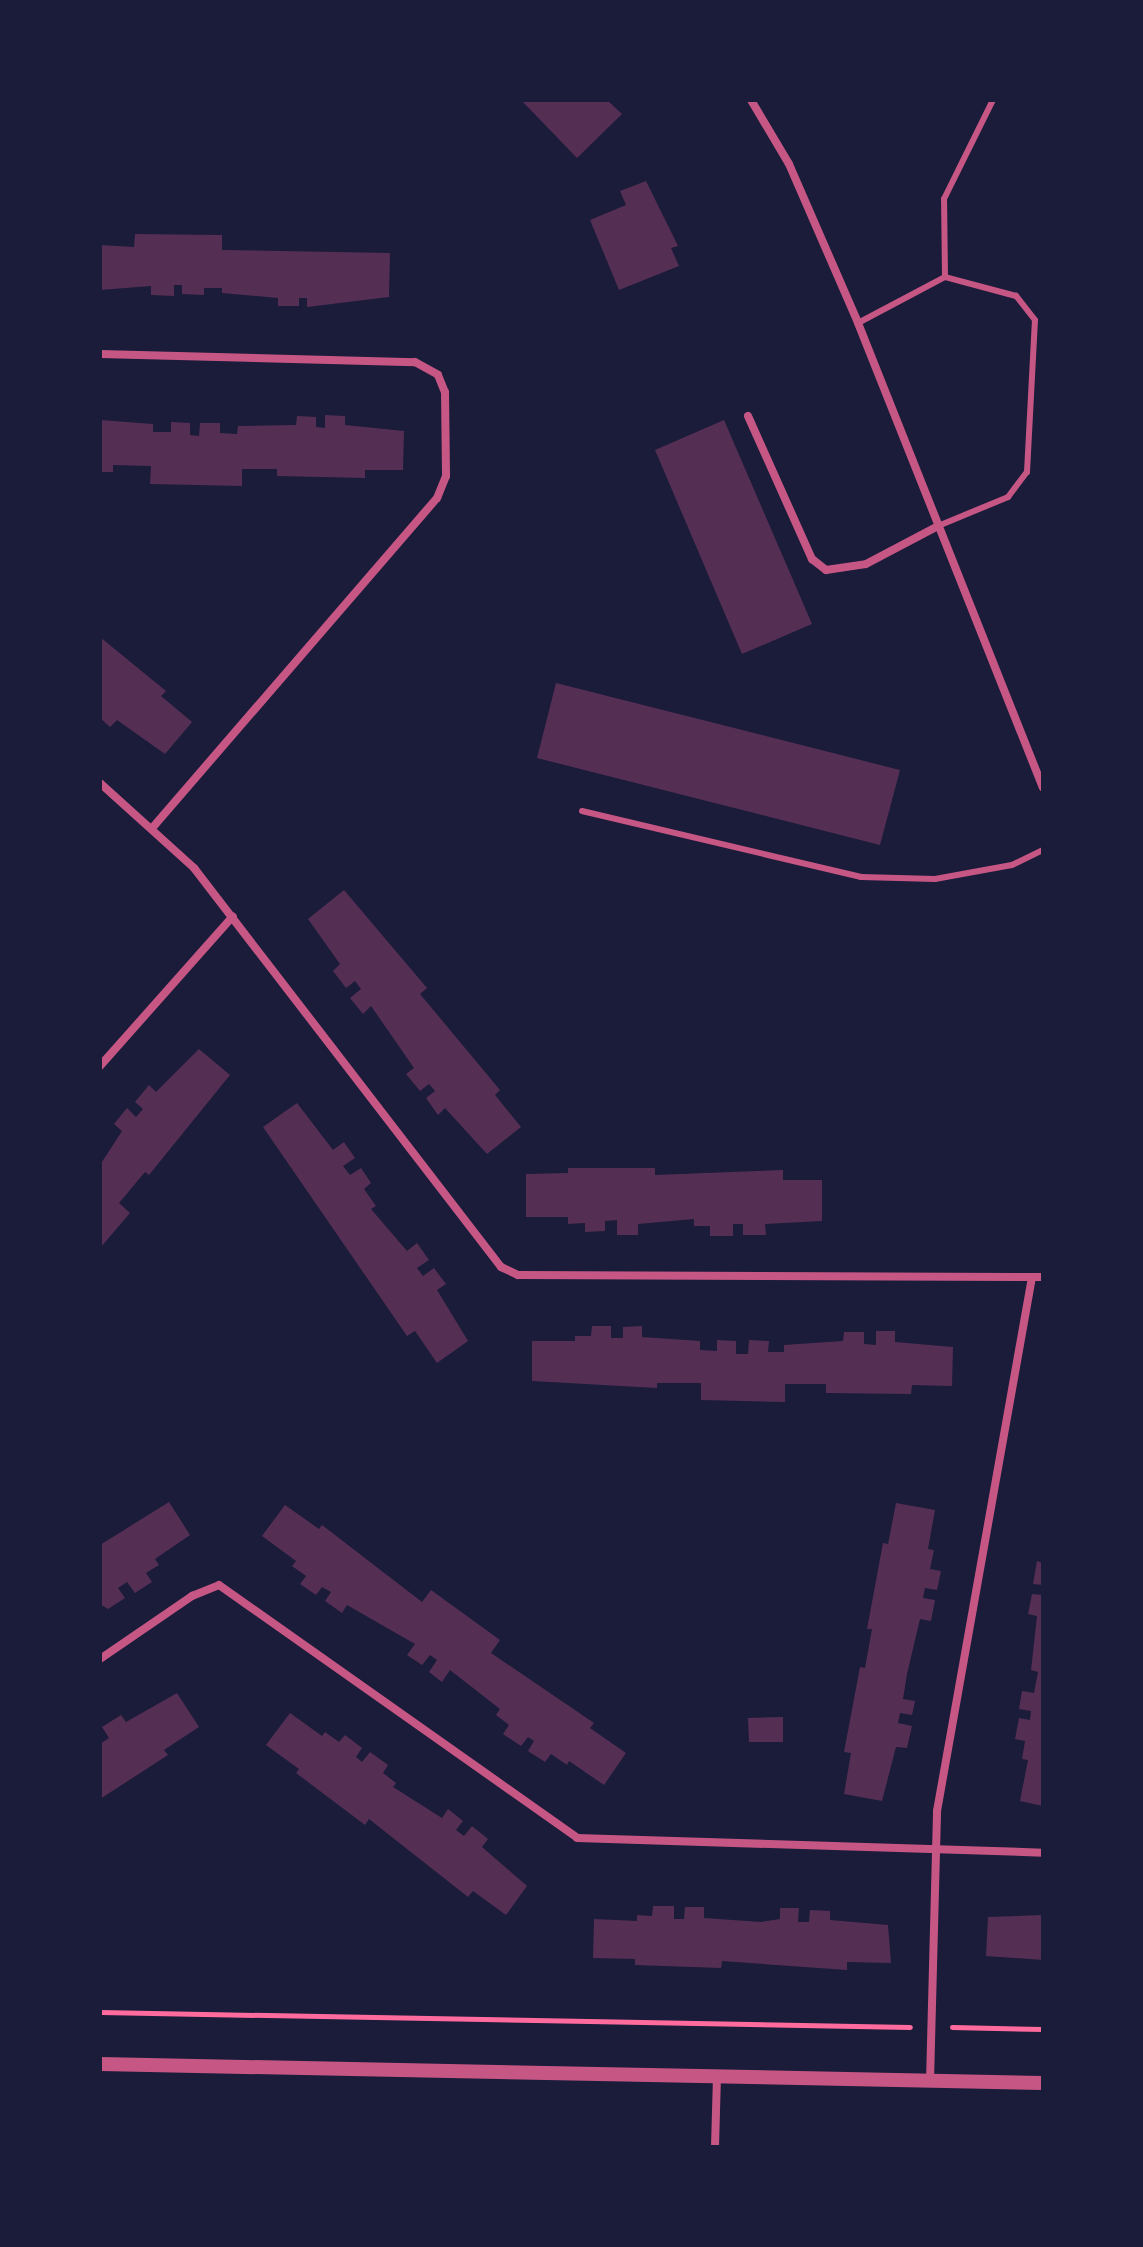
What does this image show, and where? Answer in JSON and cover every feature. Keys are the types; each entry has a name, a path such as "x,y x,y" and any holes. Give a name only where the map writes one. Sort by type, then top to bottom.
{"street":[{"path":"751,100 789,164 858,323 1043,787"},
{"path":"100,354 415,362 438,375 445,392 446,476 437,498 152,828"},
{"path":"748,416 812,559 826,570 866,564 938,526"},
{"path":"100,783 152,828 233,916 482,1247 512,1273 1043,1277"},
{"path":"100,1066 233,916"},
{"path":"930,2081 935,1851 944,1764 1032,1277"},
{"path":"100,1659 208,1586 219,1585 577,1838 1043,1853"},
{"path":"100,2064 1043,2083"},
{"path":"715,2147 717,2075"}],"lane":[{"path":"945,277 944,199 993,100"},
{"path":"858,323 945,277 1016,296 1035,320 1027,472 1008,497 938,526"},
{"path":"582,811 861,877 935,879 1012,865 1043,850"}],"path":[{"path":"100,2012 1043,2029"}],"building":[{"path":"521,100 607,100 622,114 577,158"},
{"path":"646,181 678,246 671,248 679,266 619,290 590,220 626,205 620,191"},
{"path":"135,234 222,235 222,250 390,253 389,297 307,307 307,298 299,298 299,306 278,306 278,298 222,293 222,288 204,288 204,295 182,294 182,285 174,285 174,296 151,295 151,286 100,290 100,245 134,247"},
{"path":"325,415 345,416 345,425 404,431 403,470 365,470 365,478 277,476 277,469 242,469 242,486 150,484 151,466 113,465 113,472 100,472 100,420 153,424 153,432 171,432 171,422 190,423 190,435 199,436 200,423 220,423 220,433 237,434 238,426 296,425 297,416 316,417 316,427 325,428"},
{"path":"724,420 812,624 742,654 655,450"},
{"path":"100,637 166,691 161,696 192,722 165,754 117,720 110,727 100,718"},
{"path":"556,683 900,770 880,845 537,758"},
{"path":"344,890 427,988 420,994 500,1090 495,1095 521,1127 487,1154 445,1108 438,1115 426,1098 435,1091 429,1084 420,1091 406,1074 414,1068 371,1006 363,1014 350,998 361,989 355,981 346,988 333,971 340,964 308,919"},
{"path":"199,1049 230,1075 149,1175 145,1172 119,1203 130,1213 100,1248 100,1165 122,1131 114,1124 127,1108 136,1117 143,1109 135,1102 149,1085 156,1092"},
{"path":"297,1103 333,1150 344,1142 355,1158 343,1166 350,1175 361,1168 371,1183 364,1189 376,1206 371,1209 407,1251 417,1243 429,1260 417,1268 423,1276 434,1268 446,1284 437,1290 468,1341 437,1363 415,1331 407,1336 263,1127"},
{"path":"568,1168 655,1168 655,1175 783,1170 783,1180 822,1180 822,1221 765,1224 766,1235 743,1235 743,1224 733,1224 733,1236 710,1236 710,1226 694,1226 694,1219 638,1224 638,1235 617,1235 617,1220 605,1221 605,1231 585,1232 585,1223 568,1224 568,1217 526,1217 526,1174 568,1173"},
{"path":"592,1326 611,1326 611,1338 623,1338 623,1327 642,1326 642,1337 700,1341 700,1350 717,1351 717,1340 736,1341 736,1354 748,1354 749,1340 769,1341 768,1352 784,1352 784,1345 843,1341 844,1332 864,1332 864,1344 876,1345 876,1331 895,1331 895,1342 953,1347 952,1386 912,1385 911,1394 826,1393 826,1384 785,1384 785,1402 701,1400 701,1383 657,1383 657,1388 532,1381 532,1341 575,1341 575,1336 591,1336"},
{"path":"169,1502 190,1535 155,1559 159,1565 146,1573 152,1582 135,1593 127,1582 118,1588 125,1598 108,1609 100,1604 100,1545"},
{"path":"896,1503 935,1510 928,1549 934,1550 930,1569 941,1571 937,1590 925,1588 923,1598 935,1600 931,1621 920,1619 903,1699 915,1701 912,1715 900,1713 898,1723 912,1726 907,1748 896,1747 882,1801 844,1794 851,1753 844,1752 860,1667 865,1668 872,1629 867,1629 883,1543 888,1544"},
{"path":"285,1505 319,1529 322,1525 422,1602 431,1590 500,1640 491,1653 594,1723 590,1728 626,1753 604,1785 569,1761 567,1765 551,1754 545,1762 528,1751 534,1741 528,1737 521,1746 503,1734 509,1725 496,1715 500,1709 450,1670 442,1682 429,1672 437,1660 430,1655 422,1665 407,1655 415,1644 347,1605 342,1613 325,1601 331,1592 322,1587 316,1595 300,1584 306,1576 292,1566 296,1561 262,1536"},
{"path":"1037,1561 1043,1563 1043,1585 1033,1584"},
{"path":"1032,1594 1043,1595 1043,1806 1020,1801 1028,1760 1022,1759 1025,1741 1015,1739 1019,1718 1030,1720 1031,1711 1019,1709 1022,1691 1034,1693 1038,1672 1031,1670 1037,1616 1028,1614"},
{"path":"177,1693 199,1727 164,1750 168,1755 100,1799 100,1744 109,1738 102,1727 121,1715 126,1722"},
{"path":"290,1713 322,1736 325,1732 339,1742 345,1735 362,1748 356,1757 362,1762 370,1752 388,1765 383,1773 396,1783 393,1787 442,1818 448,1809 463,1821 456,1830 464,1836 472,1826 488,1839 482,1847 527,1886 506,1915 473,1891 468,1897 369,1819 365,1825 296,1773 299,1769 266,1745"},
{"path":"783,1717 783,1742 749,1742 748,1718"},
{"path":"653,1906 674,1906 674,1919 684,1919 685,1907 704,1907 704,1918 761,1922 780,1919 780,1908 799,1908 798,1922 809,1922 810,1910 830,1911 830,1920 888,1925 891,1963 847,1962 847,1970 722,1961 721,1968 635,1965 635,1959 593,1958 594,1919 637,1921 637,1915 652,1916"},
{"path":"1043,1915 1043,1960 986,1956 988,1917"}]}
